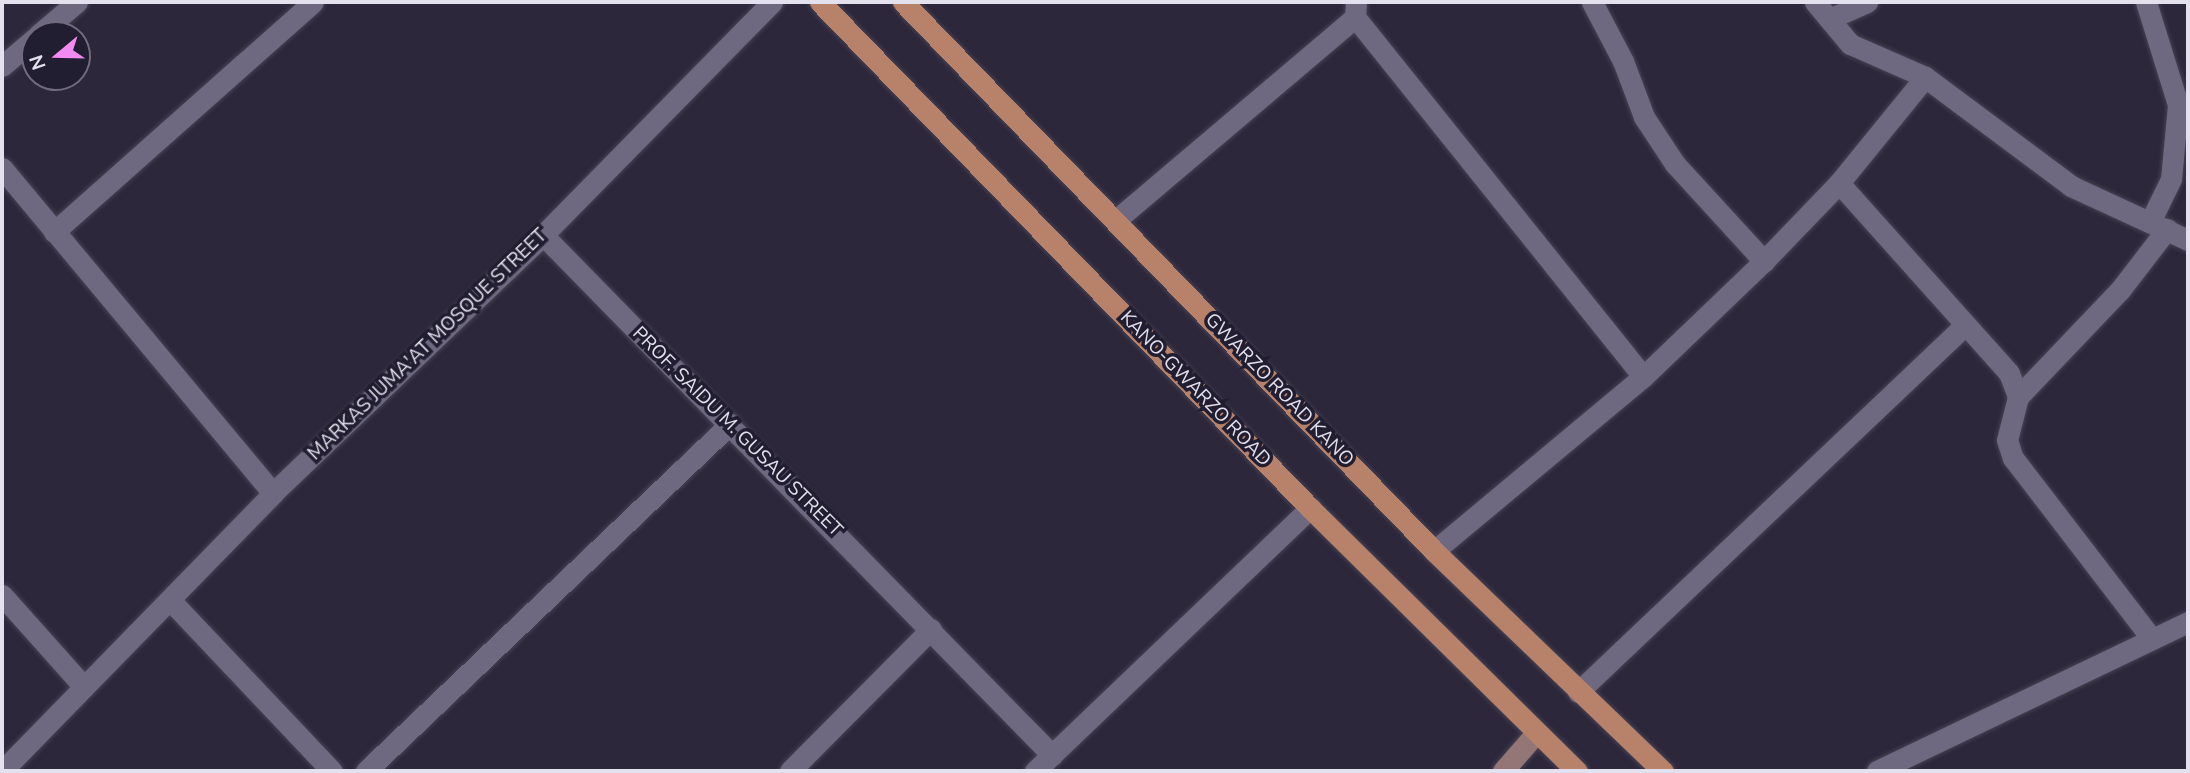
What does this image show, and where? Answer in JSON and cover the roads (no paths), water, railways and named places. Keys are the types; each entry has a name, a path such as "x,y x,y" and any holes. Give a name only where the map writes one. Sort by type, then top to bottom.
{"main road":[{"name":"KANO-GWARZO ROAD","path":"820,2 1310,508 1577,771"},
{"name":"GWARZO ROAD KANO","path":"902,2 1116,219 1434,551 1663,771"}],"street":[{"path":"54,21 77,2"},
{"path":"54,232 313,2"},
{"name":"MARKAS JUMA'AT MOSQUE STREET","path":"2,771 171,601 273,493 543,235 772,2"},
{"path":"1592,2 1623,61 1644,117 1675,164 1764,261"},
{"path":"1815,2 1850,44 1925,78 2071,186 2188,240"},
{"path":"1829,19 1867,2"},
{"path":"2146,2 2178,104 2181,154 2171,179 2159,226 2120,290 2018,397 2007,440 2013,458 2152,639"},
{"path":"1116,219 1355,9 1643,377"},
{"path":"2,66 21,49"},
{"path":"1434,551 1643,377 1764,261 1839,183 1925,78"},
{"path":"2,168 273,493"},
{"path":"1839,183 1964,327 2009,373 2018,397"},
{"name":"PROF. SAIDU M. GUSAU STREET","path":"543,235 1052,755"},
{"path":"1578,692 1964,327"},
{"path":"366,771 730,424"},
{"path":"1035,771 1310,508"},
{"path":"2,595 84,687"},
{"path":"171,601 332,771"},
{"path":"1877,771 2188,622"},
{"path":"790,771 931,629"},
{"path":"1503,771 1536,733"}]}
